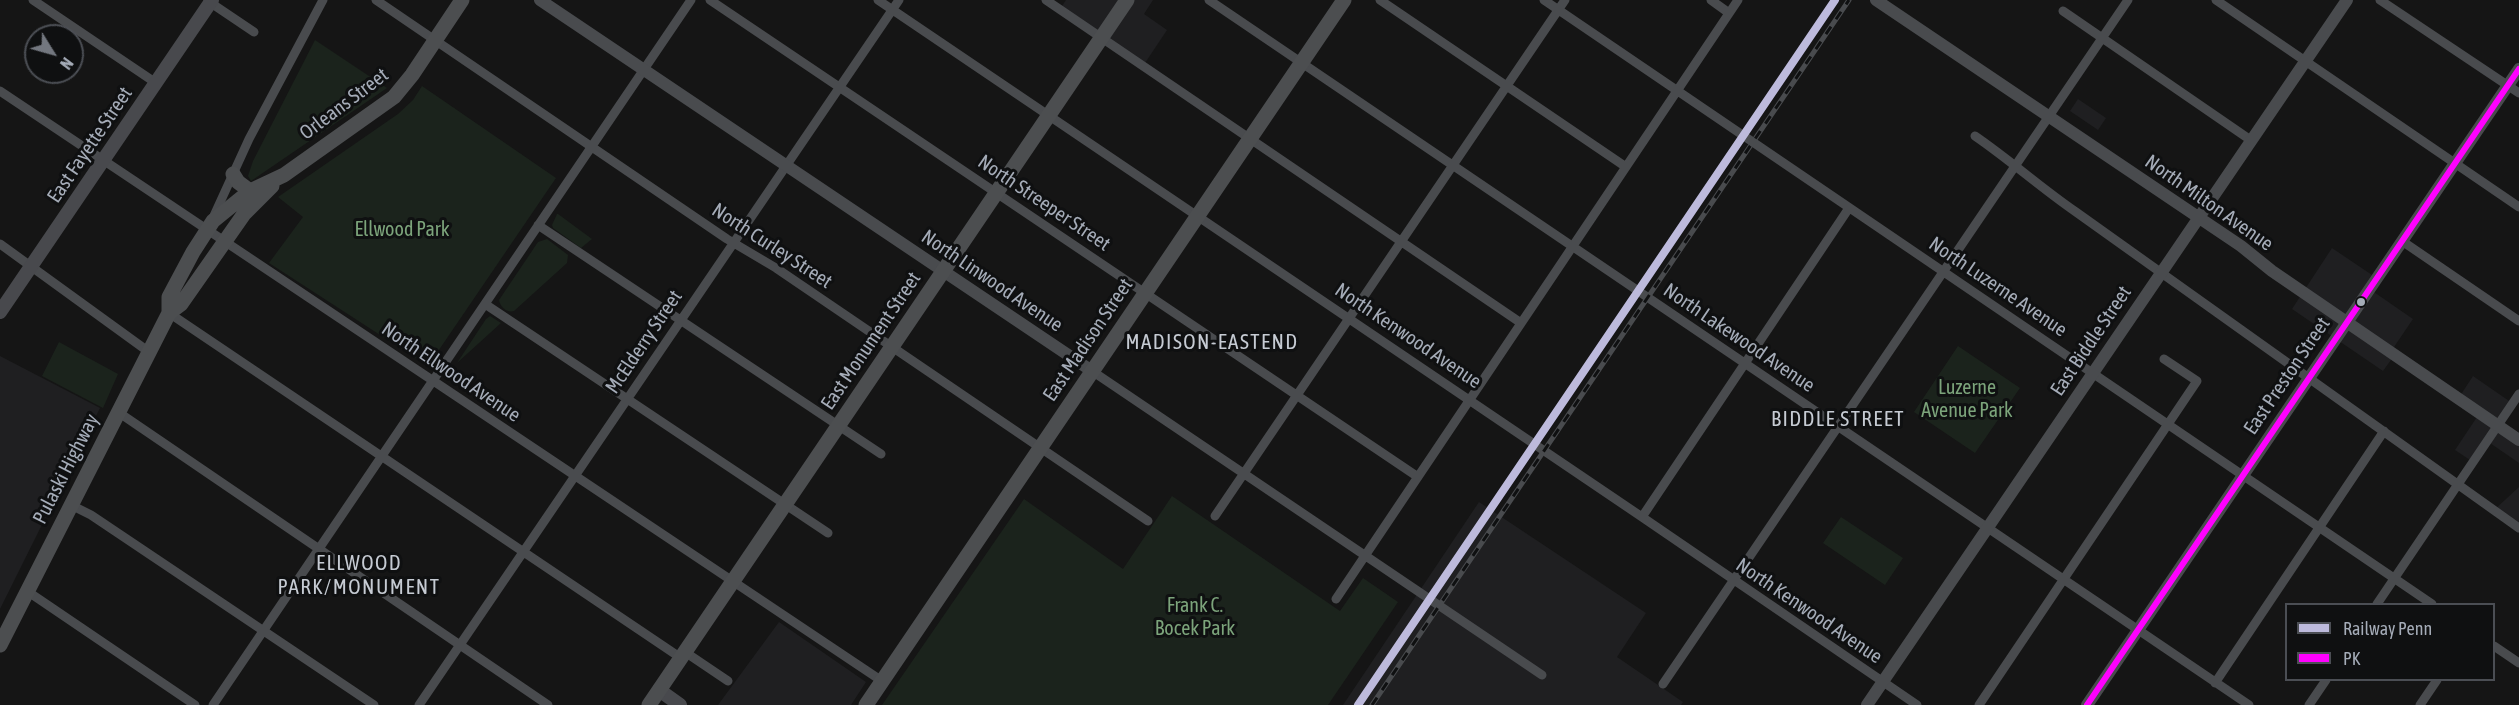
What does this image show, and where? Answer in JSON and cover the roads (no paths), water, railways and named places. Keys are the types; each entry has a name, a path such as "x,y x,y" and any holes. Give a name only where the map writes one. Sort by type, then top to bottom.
{"main road":[{"name":"Orleans Street","path":"224,241 244,214 284,175 394,97 462,0"},
{"name":"East Monument Street","path":"649,705 1127,0"},
{"name":"East Madison Street","path":"866,705 1344,0"},
{"name":"East Fayette Street","path":"0,312 209,1"},
{"path":"233,174 238,182 250,191"},
{"name":"Orleans Street","path":"207,230 223,212 250,191 284,175"},
{"path":"196,282 196,270 209,246 207,230"},
{"name":"Pulaski Highway","path":"169,313 169,297 207,230"},
{"name":"Pulaski Highway","path":"0,645 169,313 181,304 224,241"},
{"path":"659,690 680,705"}],"street":[{"path":"33,0 156,83"},
{"name":"Pulaski Highway","path":"207,230 233,174 323,0"},
{"name":"North Curley Street","path":"376,0 1148,521"},
{"name":"North Linwood Avenue","path":"540,0 1542,675"},
{"path":"213,705 691,0"},
{"name":"North Streeper Street","path":"710,0 1418,477"},
{"name":"North Kenwood Avenue","path":"878,0 1642,516 1917,705"},
{"name":"McElderry Street","path":"419,705 899,0"},
{"path":"1046,0 1521,323"},
{"name":"North Lakewood Avenue","path":"1209,0 2249,705"},
{"path":"1380,0 1626,167"},
{"name":"North Luzerne Avenue","path":"1544,0 2430,603"},
{"path":"1215,516 1565,0"},
{"path":"1711,0 1729,13"},
{"path":"1336,598 1738,0"},
{"name":"North Milton Avenue","path":"1876,0 2049,115 2519,440"},
{"path":"1663,684 2128,0"},
{"path":"2216,0 2519,207"},
{"name":"East Biddle Street","path":"1868,705 2347,0"},
{"path":"2380,0 2519,93"},
{"path":"209,1 254,32"},
{"path":"2063,11 2252,141"},
{"name":"East Preston Street","path":"2087,705 2519,69"},
{"name":"North Ellwood Avenue","path":"0,91 882,681"},
{"path":"1975,136 2006,157 2055,198 2519,528"},
{"path":"1642,516 1849,208"},
{"path":"538,225 881,454"},
{"path":"2402,242 2519,321"},
{"path":"0,244 20,257 30,268 149,352"},
{"path":"485,304 828,533"},
{"path":"169,313 523,552 683,655 728,681"},
{"path":"1979,705 2197,381 2164,359"},
{"path":"2378,603 2519,394"},
{"path":"118,412 548,705"},
{"path":"2215,683 2384,431"},
{"path":"71,505 91,515 374,705"},
{"path":"27,591 195,705"},
{"path":"2495,647 2519,663"},
{"path":"2308,705 2325,681"},
{"path":"2420,705 2436,681"}],"railway":[{"path":"1372,705 1849,0"}],"rail line":[{"name":"Penn","path":"1358,705 1835,0"}],"district":[{"name":"MADISON-EASTEND","path":"1212,342"},
{"name":"BIDDLE STREET","path":"1838,419"},
{"name":"ELLWOOD PARK/MONUMENT","path":"359,575"}],"park label":[{"name":"Ellwood Park","path":"402,230"},
{"name":"Luzerne Avenue Park","path":"1967,400"},
{"name":"Frank C. Bocek Park","path":"1195,618"}]}
